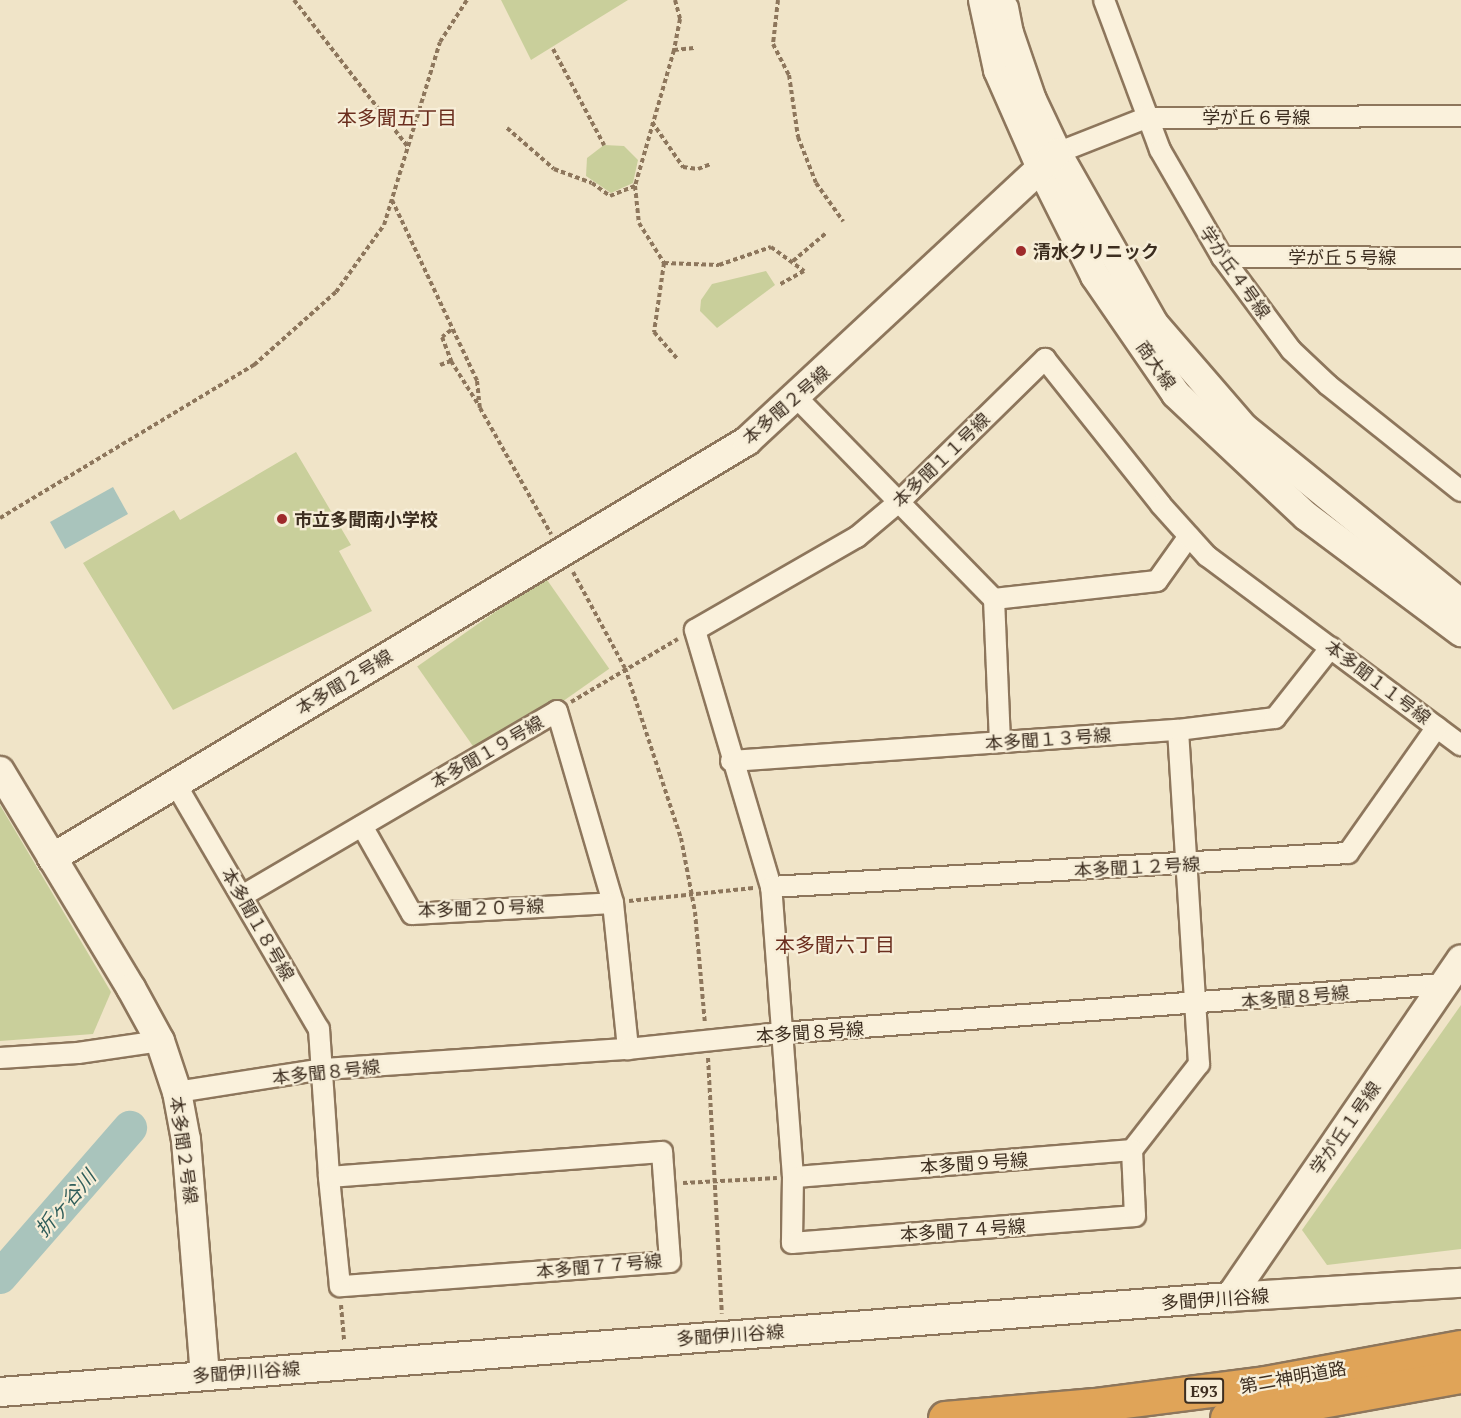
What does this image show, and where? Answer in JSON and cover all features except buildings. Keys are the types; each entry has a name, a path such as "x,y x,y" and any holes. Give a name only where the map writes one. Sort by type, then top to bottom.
{"highway":[{"name":"第二神明道路","path":"945,1418 1094,1405 1264,1383 1461,1347"},
{"name":"第二神明道路","path":"1227,1418 1461,1376"}],"street":[{"name":"商大線","path":"983,0 998,70 1049,160 1154,324 1244,428 1461,604"},
{"name":"商大線","path":"1003,0 1009,33 1049,160 1095,276 1176,394 1306,516 1461,632"},
{"name":"学が丘４号線","path":"1104,0 1146,118 1188,202 1222,257 1291,350 1328,385 1458,482"},
{"name":"学が丘６号線","path":"1049,160 1146,118 1461,116"},
{"name":"本多聞２号線","path":"205,1375 186,1140 177,1092 160,1041 52,858 747,441 797,398 1049,160"},
{"name":"学が丘５号線","path":"1222,257 1461,258"},
{"name":"本多聞１１号線","path":"695,630 857,537 901,500 1045,359 1207,556 1461,745"},
{"path":"797,398 901,500 994,599 1000,742"},
{"path":"994,599 1157,581 1189,536"},
{"path":"695,630 731,761 771,887 793,1177"},
{"name":"本多聞１３号線","path":"731,761 1178,730 1275,718 1331,647"},
{"name":"本多聞１９号線","path":"242,896 557,711 614,903 628,1049"},
{"name":"本多聞１２号線","path":"771,887 1185,865 1348,853 1437,727"},
{"path":"1132,1150 1199,1064 1193,1005 1178,730"},
{"path":"0,771 52,858"},
{"name":"本多聞１８号線","path":"175,783 319,1029 324,1069"},
{"name":"本多聞２０号線","path":"362,826 412,914 614,903"},
{"name":"学が丘１号線","path":"1230,1298 1461,960"},
{"name":"本多聞８号線","path":"177,1092 324,1069 628,1049 781,1033 1193,1005 1444,984"},
{"path":"0,1058 78,1053 160,1041"},
{"path":"324,1069 329,1177 340,1286"},
{"name":"本多聞９号線","path":"793,1177 1132,1150"},
{"name":"本多聞７４号線","path":"793,1177 792,1243 1135,1216 1132,1150"},
{"name":"本多聞７７号線","path":"329,1177 662,1152 670,1262 340,1286"},
{"name":"多聞伊川谷線","path":"0,1392 1230,1298 1461,1283"}],"path":[{"path":"294,0 409,148"},
{"path":"0,518 254,365 336,292 384,225 440,42 467,0"},
{"path":"675,0 680,19 674,50 635,186 639,223 664,263 654,332 678,360"},
{"path":"777,0 773,44 789,75 798,137 816,183 843,221"},
{"path":"674,50 694,48"},
{"path":"553,49 604,145"},
{"path":"652,122 684,167 698,169 711,164"},
{"path":"507,128 554,170 592,183 610,195 635,186"},
{"path":"392,200 451,330 477,381 480,408"},
{"path":"793,261 826,233"},
{"path":"664,263 719,265 771,247 804,271 779,285"},
{"path":"451,330 442,337 451,361 480,408 625,668 681,838 692,894 707,1041 723,1336"},
{"path":"440,365 451,361"},
{"path":"557,711 625,668 695,630"},
{"path":"614,903 771,887"},
{"path":"664,1183 793,1177"},
{"path":"340,1286 346,1365"}],"green space":[{"path":"501,0 628,0 531,60"},
{"path":"604,145 624,146 638,160 633,183 611,193 586,176 587,158"},
{"path":"766,271 775,285 717,328 700,311 701,300 712,284"},
{"path":"296,452 351,545 339,551 372,611 173,710 83,563 174,510 180,520"},
{"path":"545,577 609,669 481,758 417,666"},
{"path":"0,805 111,992 93,1034 0,1041"},
{"path":"1461,1005 1461,1249 1327,1265 1302,1230"}],"water":[{"path":"113,487 128,514 65,549 50,522"}],"waterway":[{"name":"折ヶ谷川","path":"0,1277 130,1128"}],"place":[{"name":"清水クリニック","path":"1021,251"},
{"name":"市立多聞南小学校","path":"282,519"}],"district":[{"name":"本多聞五丁目","path":"397,117"},
{"name":"本多聞六丁目","path":"835,944"}]}
